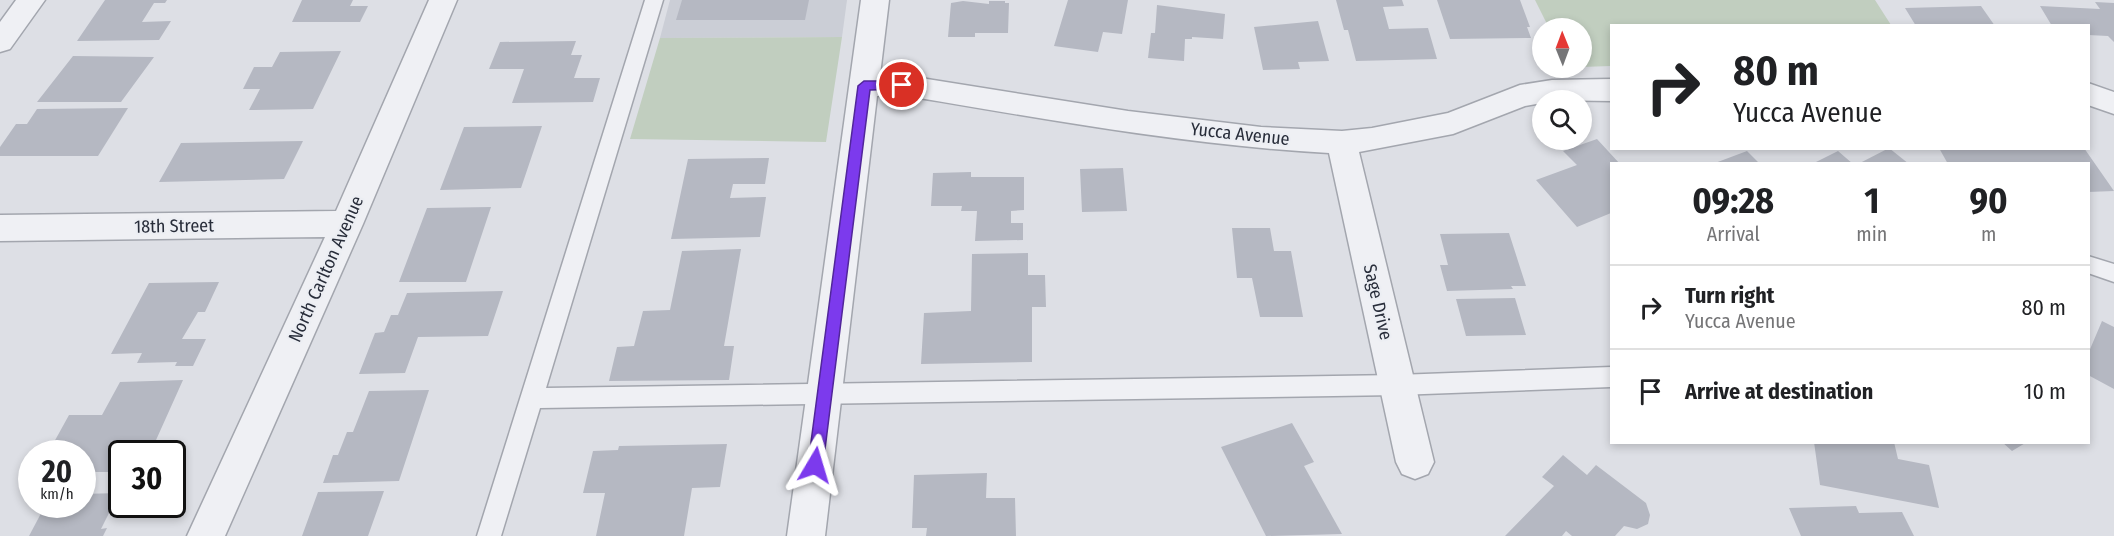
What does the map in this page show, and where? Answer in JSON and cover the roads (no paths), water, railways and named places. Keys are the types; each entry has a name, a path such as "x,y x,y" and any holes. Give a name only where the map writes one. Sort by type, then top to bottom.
{"street":[{"path":"0,42 31,0"},
{"name":"North Carlton Avenue","path":"206,536 347,224 443,0"},
{"path":"806,536 875,0"},
{"name":"Yucca Avenue","path":"864,86 902,85 1128,122 1261,138 1342,142 1372,139 1453,123 1520,96 1552,91 1610,90"},
{"path":"2090,95 2114,103"},
{"name":"Sage Drive","path":"1342,142 1415,462"},
{"name":"18th Street","path":"0,228 347,224"}],"lane":[{"path":"489,536 654,0"},
{"path":"2090,265 2114,273"},
{"path":"530,398 1397,385 1610,377"}]}
